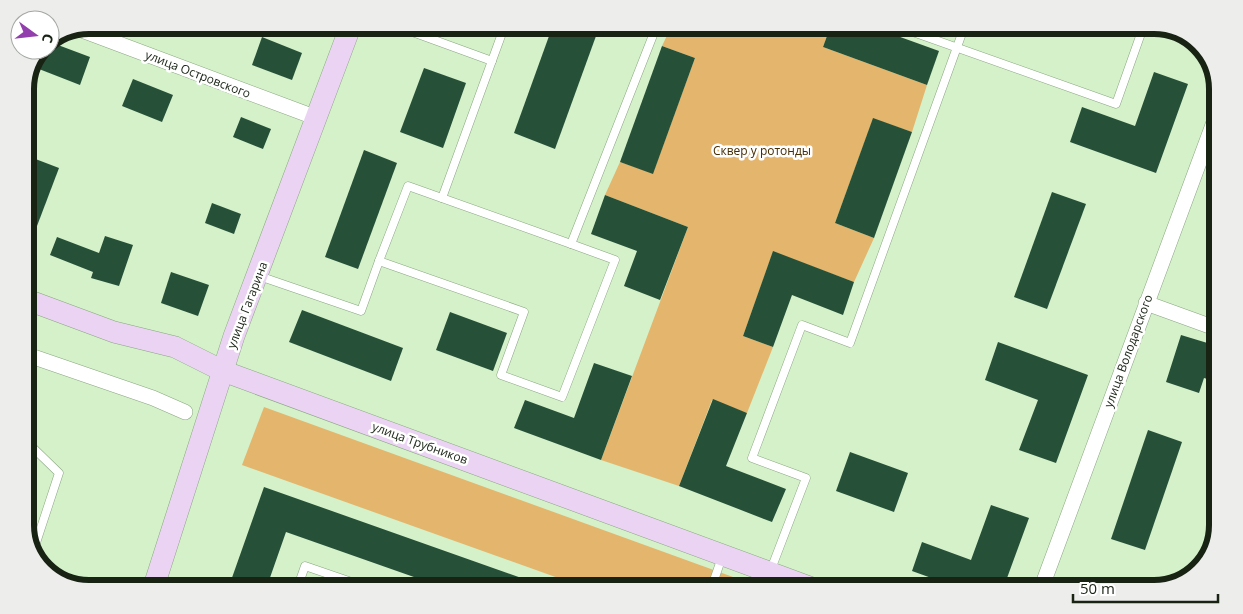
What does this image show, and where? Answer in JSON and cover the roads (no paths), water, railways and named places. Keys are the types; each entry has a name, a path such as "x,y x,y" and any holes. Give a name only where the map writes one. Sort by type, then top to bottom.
{"street":[{"name":"улица Островского","path":"92,34 317,118"},
{"name":"улица Гагарина","path":"156,580 223,371 348,34"},
{"name":"улица Володарского","path":"1044,580 1209,138"},
{"name":"улица Трубников","path":"34,302 114,332 175,347 223,371 791,580"},
{"path":"1146,303 1209,326"},
{"path":"34,357 153,398 185,412"}],"lane":[{"path":"418,34 492,61"},
{"path":"442,198 502,34"},
{"path":"571,244 653,34"},
{"path":"918,34 1116,104 1141,34"},
{"path":"769,572 806,478 752,458 802,325 850,343 962,34"},
{"path":"258,276 361,311 379,261 408,186 615,260 562,397 501,376 524,312 379,261"},
{"path":"34,449 59,473 37,541"},
{"path":"715,580 723,556"},
{"path":"300,580 305,566 346,580"}],"park label":[{"name":"Сквер у ротонды","path":"762,150"}]}
